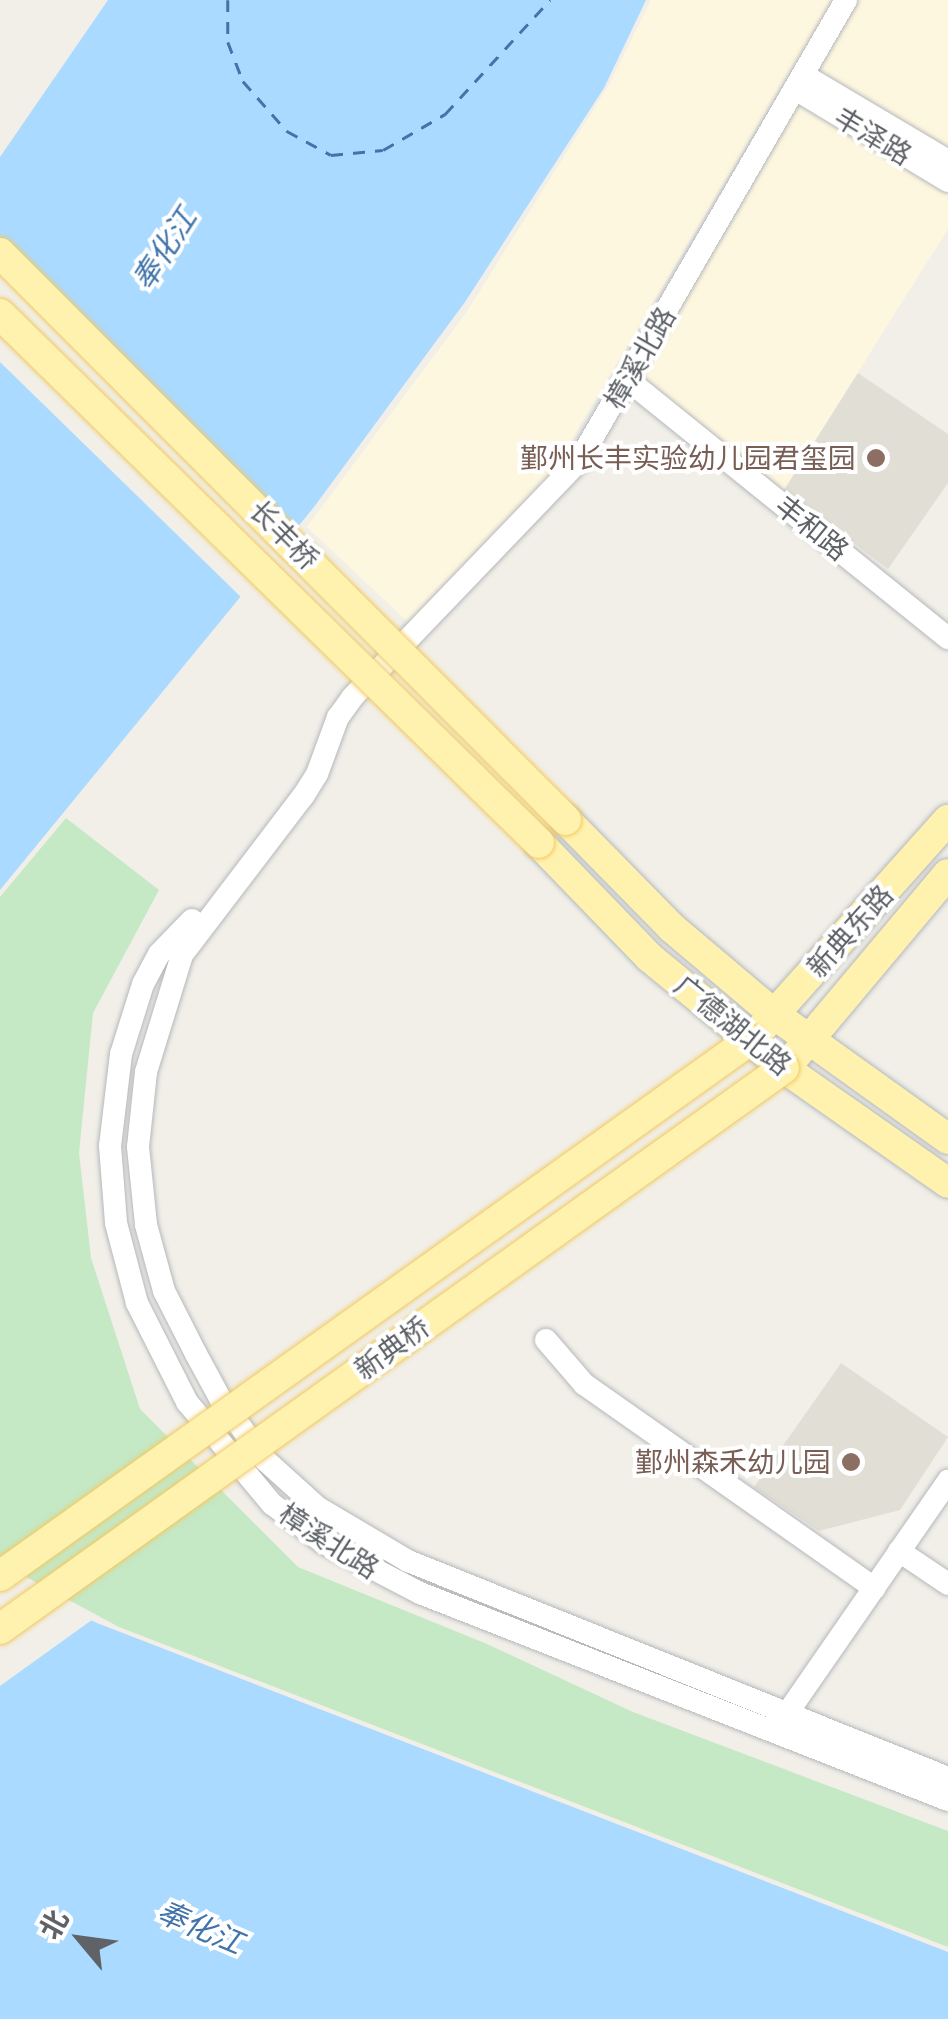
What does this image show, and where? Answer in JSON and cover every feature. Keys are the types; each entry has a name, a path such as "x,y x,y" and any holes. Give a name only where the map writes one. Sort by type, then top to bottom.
{"main road":[{"name":"长丰桥","path":"0,253 566,820"},
{"name":"长丰桥","path":"0,314 538,844"},
{"name":"广德湖北路","path":"566,820 672,928 774,1015 948,1140"},
{"name":"新典东路","path":"750,1040 948,820"},
{"name":"广德湖北路","path":"538,844 650,957 750,1040 948,1183"},
{"name":"新典东路","path":"784,1068 948,874"},
{"name":"新典桥","path":"0,1576 750,1040"},
{"name":"新典桥","path":"0,1628 784,1068"}],"street":[{"name":"樟溪北路","path":"846,0 628,380 560,484 352,698 331,731 317,774 182,954 146,1072 138,1147 146,1225 164,1291 221,1400 290,1485 367,1539 466,1586 948,1778"},
{"name":"丰泽路","path":"801,83 948,161"},
{"name":"丰泽路","path":"801,83 948,182"},
{"name":"丰和路","path":"628,380 948,638"},
{"name":"樟溪北路","path":"245,869 159,954 144,984 120,1054 110,1146 116,1223 137,1302 187,1402 272,1504 324,1543 373,1572 948,1800"},
{"path":"546,1340 584,1384 874,1588"},
{"path":"786,1715 948,1481"},
{"path":"900,1551 948,1584"}],"shaded area":[{"path":"651,0 833,0 552,473 411,625 307,527 468,310 610,83"},
{"path":"857,0 948,0 948,229 784,490 639,378"},
{"name":"鄞州长丰实验幼儿园君玺园","path":"858,373 948,434 948,483 888,569 784,490"},
{"name":"鄞州森禾幼儿园","path":"841,1363 948,1437 900,1510 819,1531 754,1487"}],"green space":[{"path":"66,818 159,890 93,1013 79,1153 91,1258 140,1409 298,1567 487,1644 633,1712 948,1831 948,1947 119,1627 0,1563 0,897"}],"water":[{"name":"奉化江","path":"108,0 646,0 604,88 465,302 314,507 0,890 0,157"},
{"name":"奉化江","path":"0,1576 97,1623 948,1952 948,2019 0,2019"}],"pier":[{"path":"0,240 300,532 245,601 0,362"},
{"path":"0,1571 96,1617 0,1686"}],"ferry route":[{"path":"228,0 228,42 243,81 287,131 331,155 383,150 445,114 550,0"}],"place":[{"name":"鄞州长丰实验幼儿园君玺园","path":"876,458"},
{"name":"鄞州森禾幼儿园","path":"851,1462"}]}
